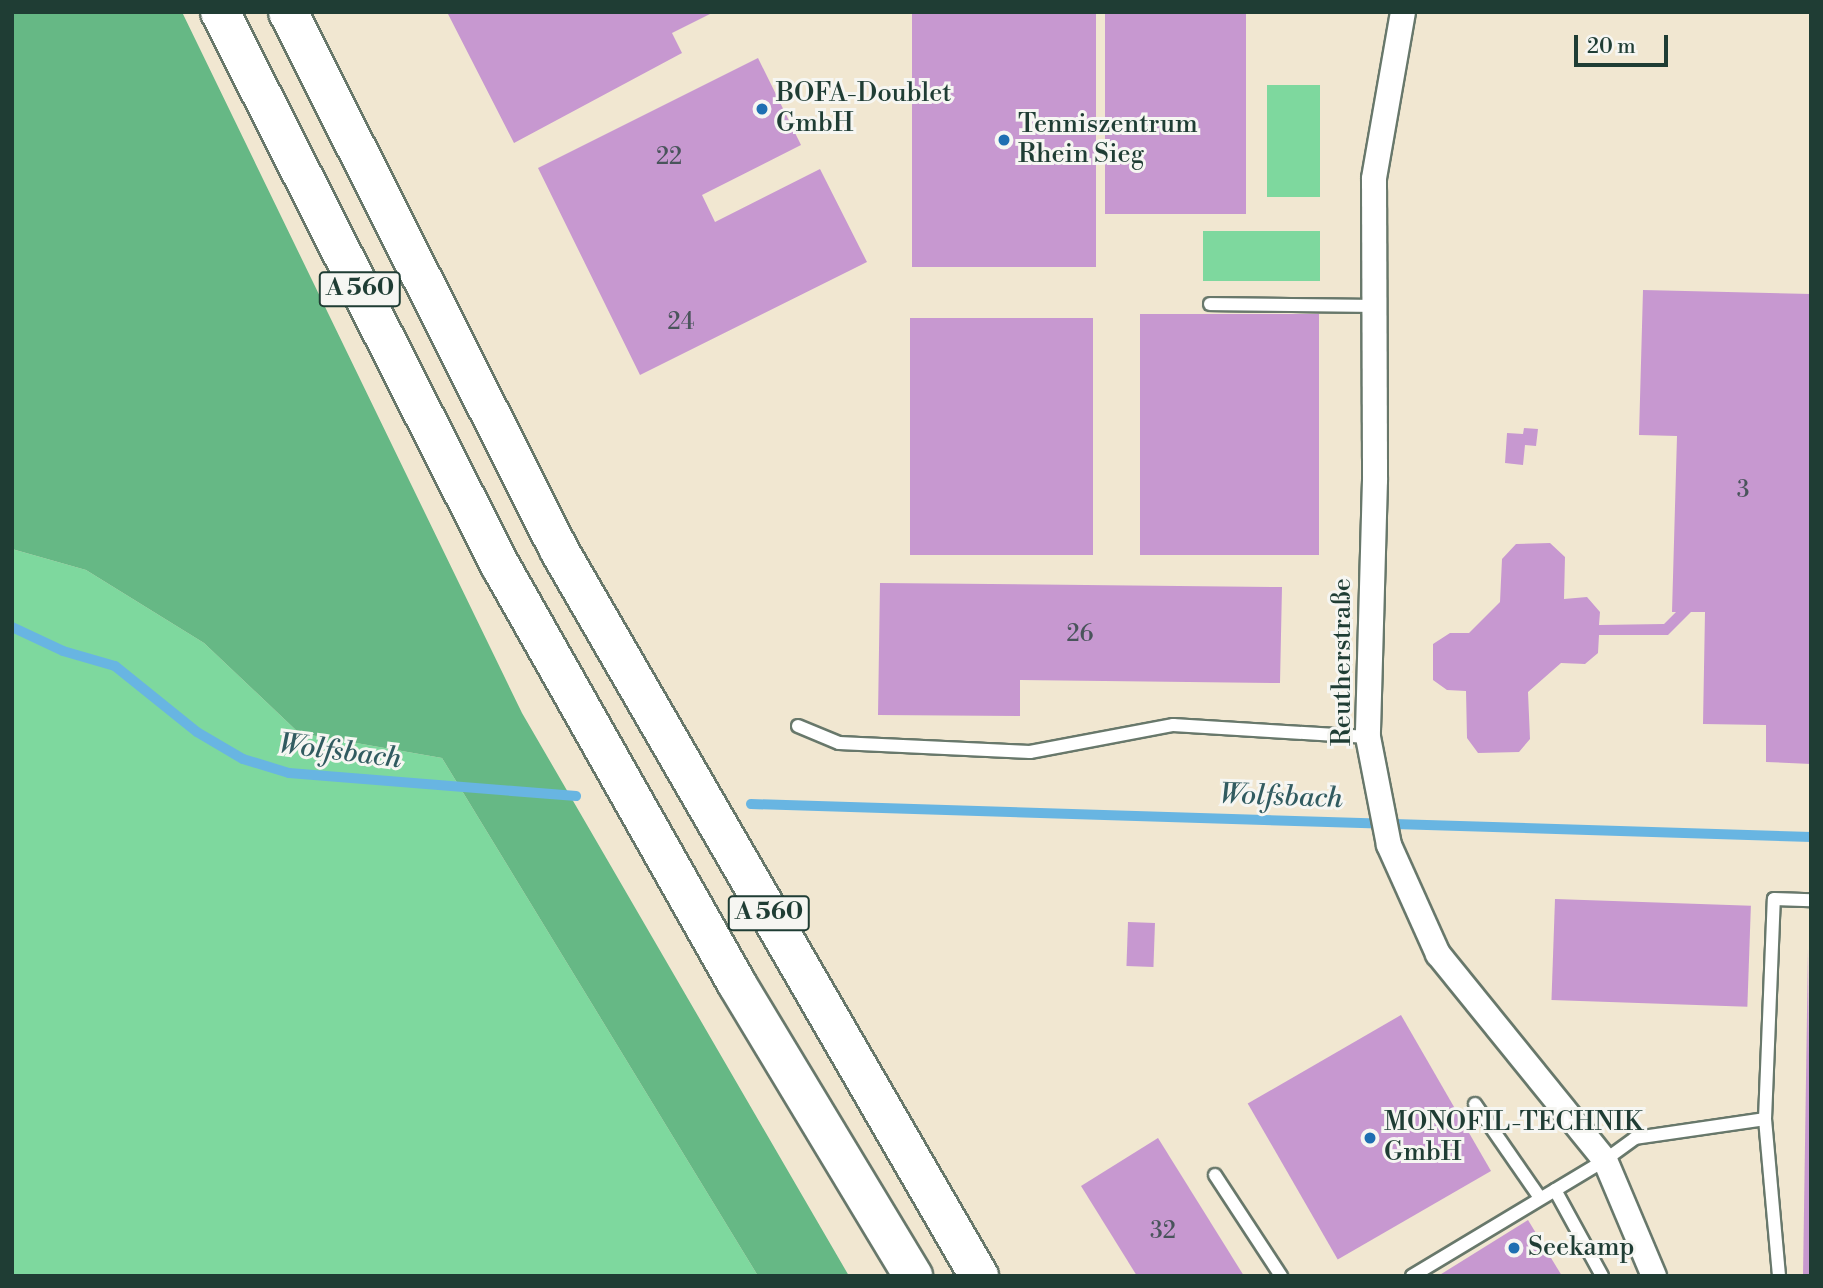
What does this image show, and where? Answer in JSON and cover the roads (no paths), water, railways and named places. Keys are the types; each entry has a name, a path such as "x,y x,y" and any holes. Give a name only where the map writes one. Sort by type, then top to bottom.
{"highway":[{"name":"A 560","path":"220,12 500,565 737,984 913,1276"},
{"name":"A 560","path":"289,12 559,550 979,1276"}],"street":[{"name":"Reutherstraße","path":"1404,12 1374,179 1376,480 1368,737 1389,845 1438,954 1605,1160 1654,1276"}],"lane":[{"path":"1210,304 1373,306"},
{"path":"798,726 839,743 1030,752 1173,725 1368,737"},
{"path":"1779,1276 1765,1119 1774,900 1811,900"},
{"path":"1475,1104 1540,1198"},
{"path":"1412,1276 1605,1160 1635,1138 1765,1119"},
{"path":"1215,1175 1281,1276"},
{"path":"1555,1190 1602,1276"}],"waterway":[{"name":"Wolfsbach","path":"12,627 63,651 115,666 197,732 243,759 289,773 576,796"},
{"name":"Wolfsbach","path":"751,804 1811,837"}],"place":[{"name":"BOFA-Doublet GmbH","path":"762,109"},
{"name":"Tenniszentrum Rhein Sieg","path":"1004,140"},
{"name":"MONOFIL-TECHNIK GmbH","path":"1370,1138"},
{"name":"Seekamp","path":"1514,1248"}]}
